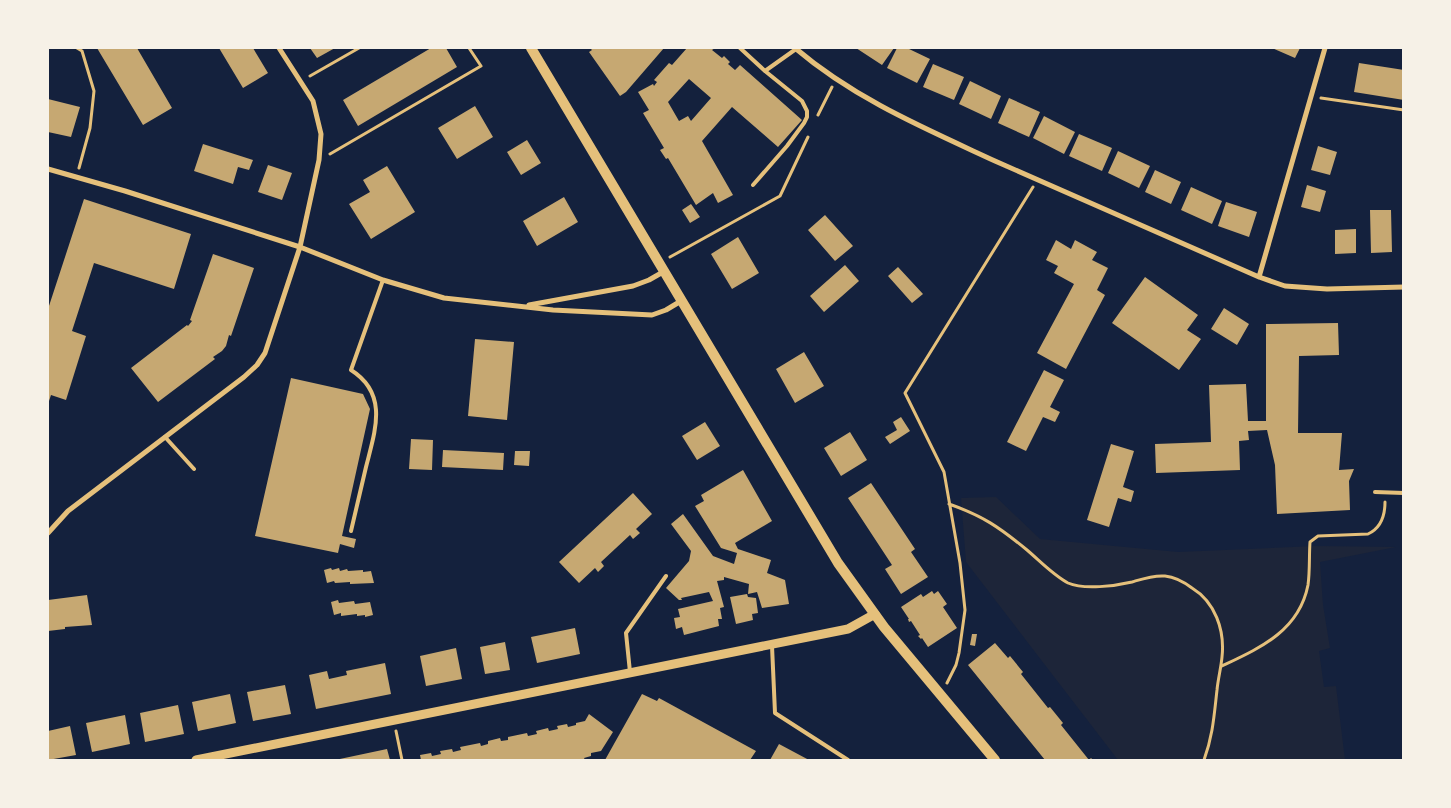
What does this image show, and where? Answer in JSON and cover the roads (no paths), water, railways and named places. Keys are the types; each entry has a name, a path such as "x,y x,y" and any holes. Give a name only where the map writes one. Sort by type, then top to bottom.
{"main road":[{"path":"531,48 838,563 875,614 995,760"}],"street":[{"path":"48,533 68,510 244,377 257,365 265,353 300,247 320,160 321,134 312,101 279,48"},
{"path":"795,48 836,79 896,115 1259,277 1293,287 1327,289 1404,287"},
{"path":"1259,277 1325,48"},
{"path":"48,169 125,191 300,247 383,280 444,298 553,310 652,315 666,310 681,301"},
{"path":"524,306 633,286 663,272"},
{"path":"196,760 848,629 875,614"}],"lane":[{"path":"740,48 805,105 807,116 787,146 753,185"},
{"path":"765,71 795,48"},
{"path":"351,531 377,422 374,397 369,387 363,377 351,370 383,280"},
{"path":"165,437 194,469"},
{"path":"1375,492 1404,493"},
{"path":"630,672 626,633 666,576"},
{"path":"772,644 775,713 848,760"}]}
